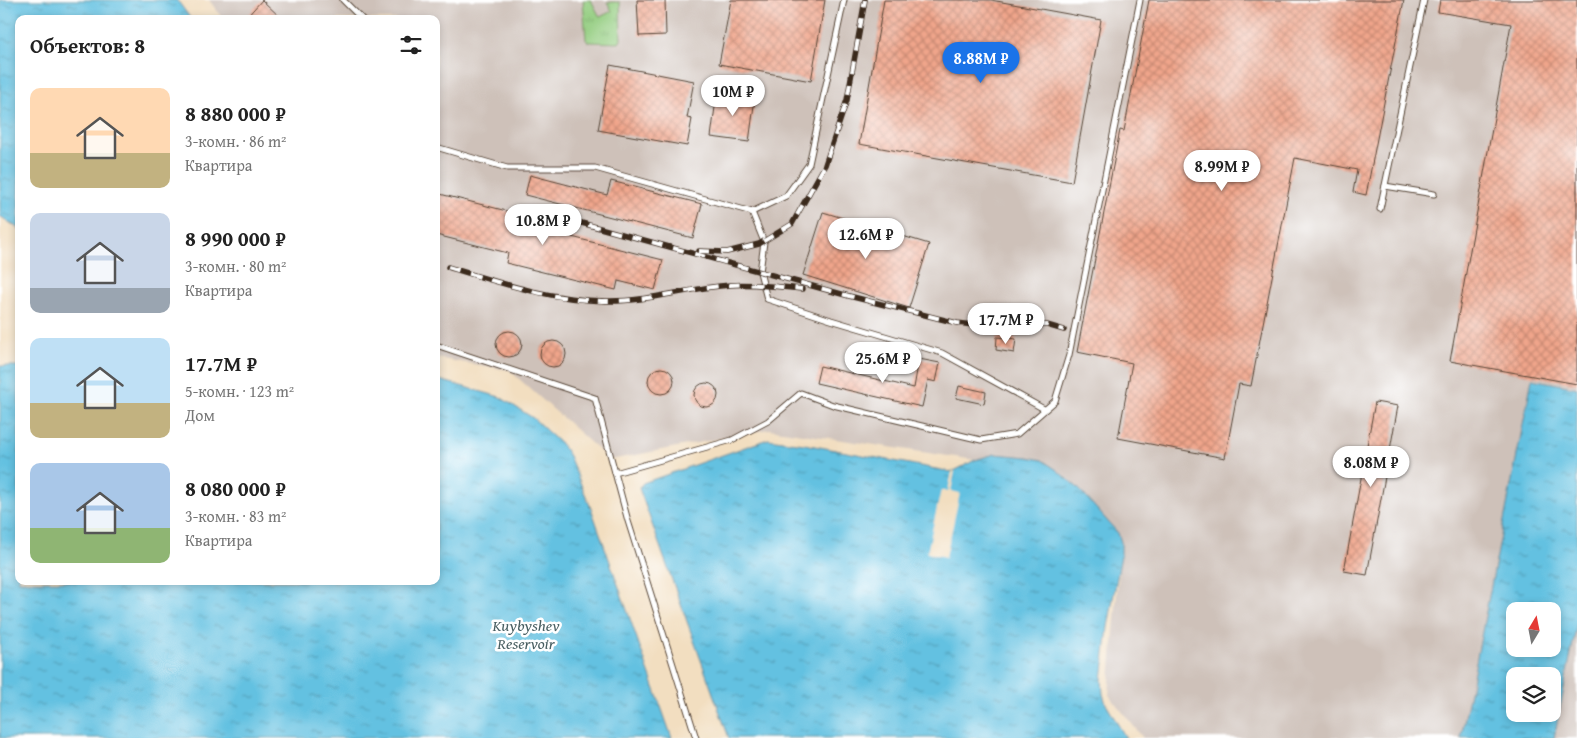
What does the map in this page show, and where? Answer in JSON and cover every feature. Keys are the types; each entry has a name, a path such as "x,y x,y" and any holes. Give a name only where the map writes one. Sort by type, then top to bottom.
{"lane":[{"path":"344,0 358,15"},
{"path":"440,148 507,168 595,168 752,212 786,196 809,164 844,0"},
{"path":"615,473 732,440 768,421 801,394 833,405 981,440 1017,434 1054,401 1069,355 1140,0"},
{"path":"1380,209 1424,0"},
{"path":"1385,186 1434,194"},
{"path":"752,212 764,242 760,272 767,299 942,353 1044,409"},
{"path":"440,346 595,398 630,530 696,738"}],"shaded area":[{"path":"209,0 1577,0 1577,738 1143,738 1109,695 1121,542 1118,533 1078,488 1057,470 995,454 975,460 769,429 610,460 509,370 440,359 440,15 220,15"}],"green space":[{"path":"583,0 591,0 600,17 612,11 607,2 620,2 621,40 619,43 588,42 586,40"}],"water":[{"path":"0,0 177,0 188,15 15,15 15,226 0,216"},
{"name":"Kuybyshev Reservoir","path":"0,366 15,366 15,585 440,585 440,380 500,397 533,418 562,445 569,456 591,508 672,738 0,738"},
{"path":"1532,379 1577,388 1577,623 1561,703 1561,667 1506,667 1506,722 1557,722 1554,738 1461,738"},
{"path":"768,439 952,472 975,460 995,454 1042,460 1057,470 1078,488 1118,533 1121,542 1121,555 1108,627 1102,680 1106,704 1126,738 729,738 639,488 643,483"}],"pier":[{"path":"955,471 951,491 960,493 946,557 927,553 941,490 948,491 952,472"}],"building":[{"path":"262,0 278,15 249,15"},
{"path":"637,0 665,0 666,35 639,36"},
{"path":"731,0 825,0 811,81 719,64"},
{"path":"884,0 991,0 1101,20 1072,182 859,144"},
{"path":"1149,0 1404,0 1366,195 1353,192 1357,170 1295,158 1251,386 1239,384 1225,458 1118,438 1132,363 1077,352 1120,130 1124,131"},
{"path":"1440,0 1577,0 1577,384 1450,361 1511,24 1438,12"},
{"path":"610,65 694,81 687,118 692,119 687,146 598,130"},
{"path":"717,92 755,98 749,142 711,137"},
{"path":"530,175 607,195 611,181 702,204 693,238 525,195"},
{"path":"440,194 542,220 540,229 663,260 655,290 618,281 616,290 506,263 508,253 440,236"},
{"path":"823,212 929,244 909,308 803,275"},
{"path":"509,331 518,335 522,344 518,353 509,357 500,353 496,344 500,335"},
{"path":"997,337 1016,339 1014,353 996,350"},
{"path":"553,341 562,345 566,354 562,363 553,367 544,363 540,354 544,345"},
{"path":"919,359 940,363 936,382 928,380 922,407 816,383 820,366 914,388"},
{"path":"661,368 670,372 674,381 670,390 661,394 652,390 648,381 652,372"},
{"path":"706,383 715,386 718,395 715,404 706,407 697,404 694,395 697,386"},
{"path":"959,386 986,392 984,404 956,398"},
{"path":"1375,402 1398,406 1367,575 1344,571"}],"railway":[{"path":"699,251 727,252 759,244 792,224 825,165 847,100 865,0"},
{"path":"567,219 849,296 957,323 991,327 1047,325 1064,330"},
{"path":"448,267 526,290 586,300 622,301 739,285 802,289"}]}
